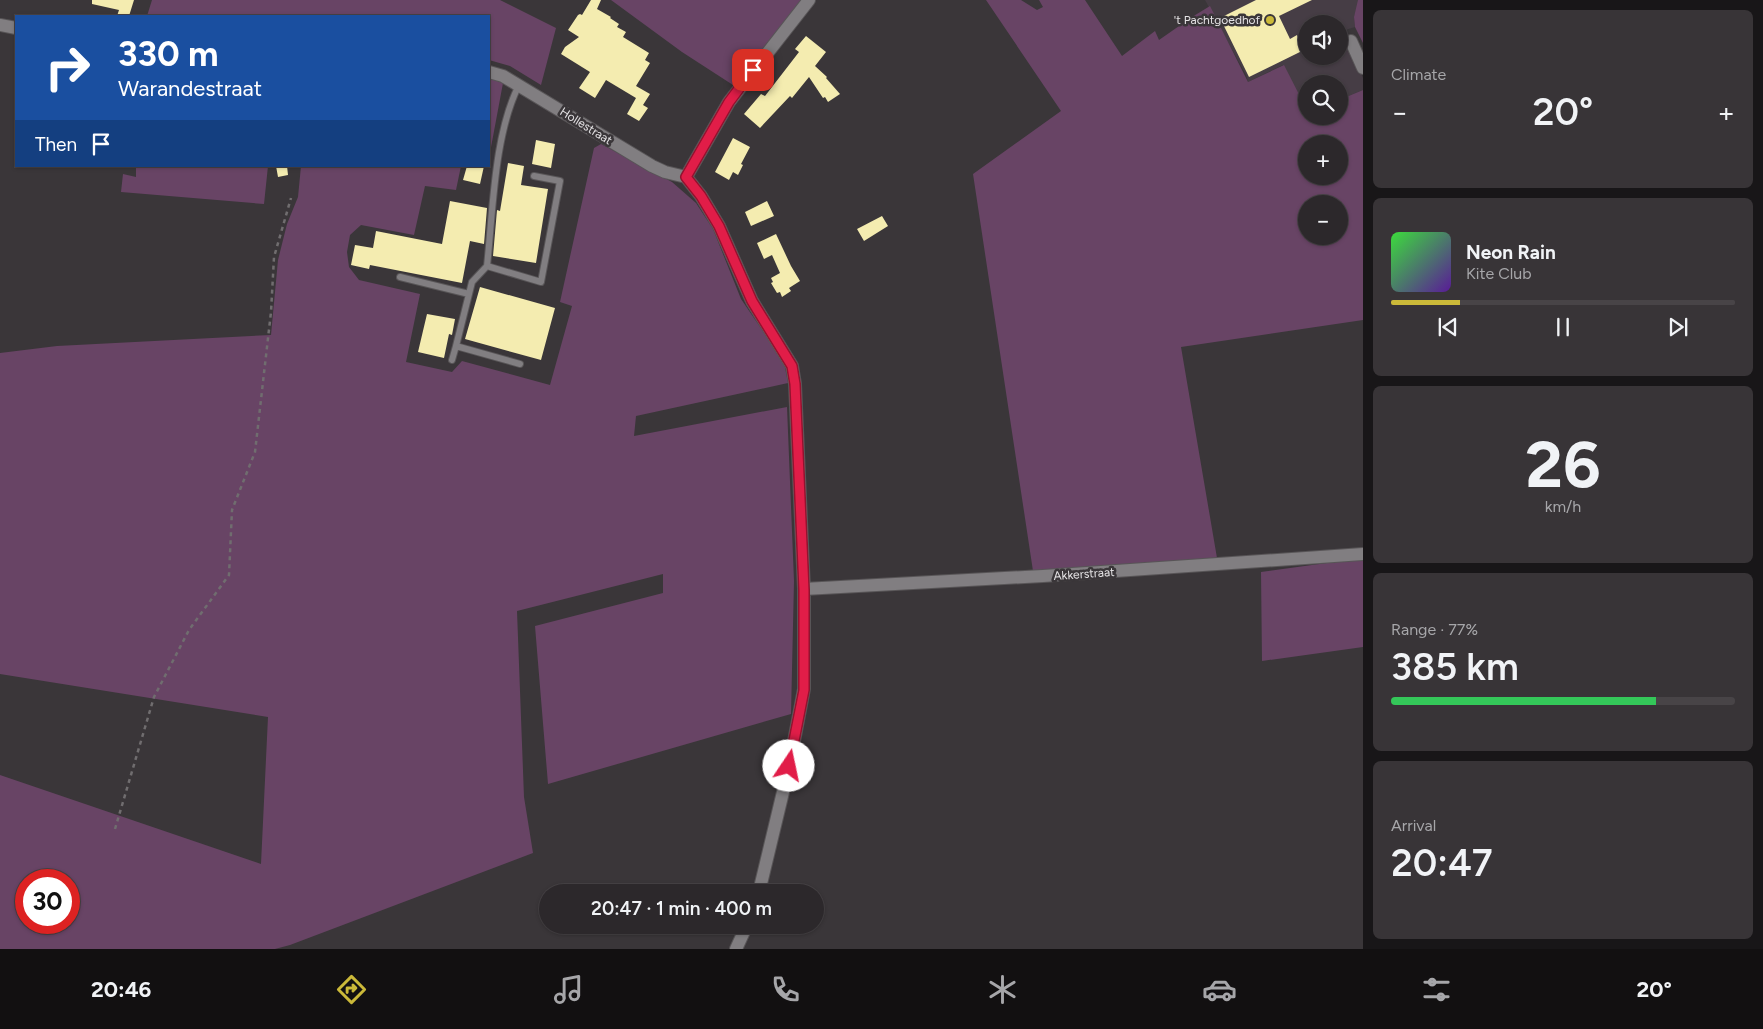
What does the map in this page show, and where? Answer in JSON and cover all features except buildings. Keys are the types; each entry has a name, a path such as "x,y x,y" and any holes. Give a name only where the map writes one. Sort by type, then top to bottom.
{"street":[{"path":"761,884 789,766 804,690 804,590 795,384 792,366 752,301 719,226 701,196 686,177 729,102 809,0"},
{"path":"0,25 15,28"},
{"path":"1351,41 1363,68"},
{"name":"Hollestraat","path":"490,72 503,76 519,85 652,166 665,172 686,177"},
{"name":"Akkerstraat","path":"804,590 1363,554"},
{"path":"736,949 743,934"}],"lane":[{"path":"452,360 472,282 487,266 504,121 511,100 519,85"},
{"path":"487,266 540,282 560,180 534,176"},
{"path":"400,277 469,294"},
{"path":"456,346 520,364"}],"path":[{"path":"114,829 154,697 189,630 228,575 232,510 255,452 271,312 274,256 291,198"}],"shaded area":[{"path":"152,0 500,0 556,28 541,85 510,66 490,60 490,15 147,15"},
{"path":"611,0 802,0 733,85 682,52"},
{"path":"986,0 1021,0 1037,10 1043,7 1039,0 1085,0 1122,56 1155,31 1159,40 1210,6 1248,82 1284,65 1298,92 1298,125 1348,125 1348,96 1363,90 1363,320 1181,347 1217,558 1033,571 973,174 1061,111"},
{"path":"1205,0 1359,1 1354,17 1355,27 1348,29 1348,15 1298,15 1298,65 1348,65 1348,44 1363,78 1363,90 1348,96 1348,75 1298,75 1298,93 1283,65 1248,82"},
{"path":"1358,0 1363,0 1363,43 1355,27 1354,17"},
{"path":"490,78 503,83 490,153"},
{"path":"601,144 672,182 696,203 713,229 741,299 784,362 788,383 636,416 634,436 787,407 794,581 791,714 548,784 535,626 663,593 663,574 517,611 524,797 533,853 275,949 0,949 0,775 261,864 268,717 0,674 0,353 57,346 271,335 278,260 287,224 298,197 301,167 461,167 456,190 425,186 414,235 361,225 350,235 347,252 349,267 359,280 420,294 406,362 452,372 462,361 550,385 572,306 560,302 594,148"},
{"path":"136,167 268,167 264,204 121,192 123,174 136,177"},
{"path":"1363,558 1363,647 1262,661 1261,572"}],"place":[{"name":"'t Pachtgoedhof","path":"1270,20"}],"route":[{"path":"753,70 729,102 686,177 701,196 719,226 752,301 792,366 795,384 804,590 804,690 789,766"}]}
